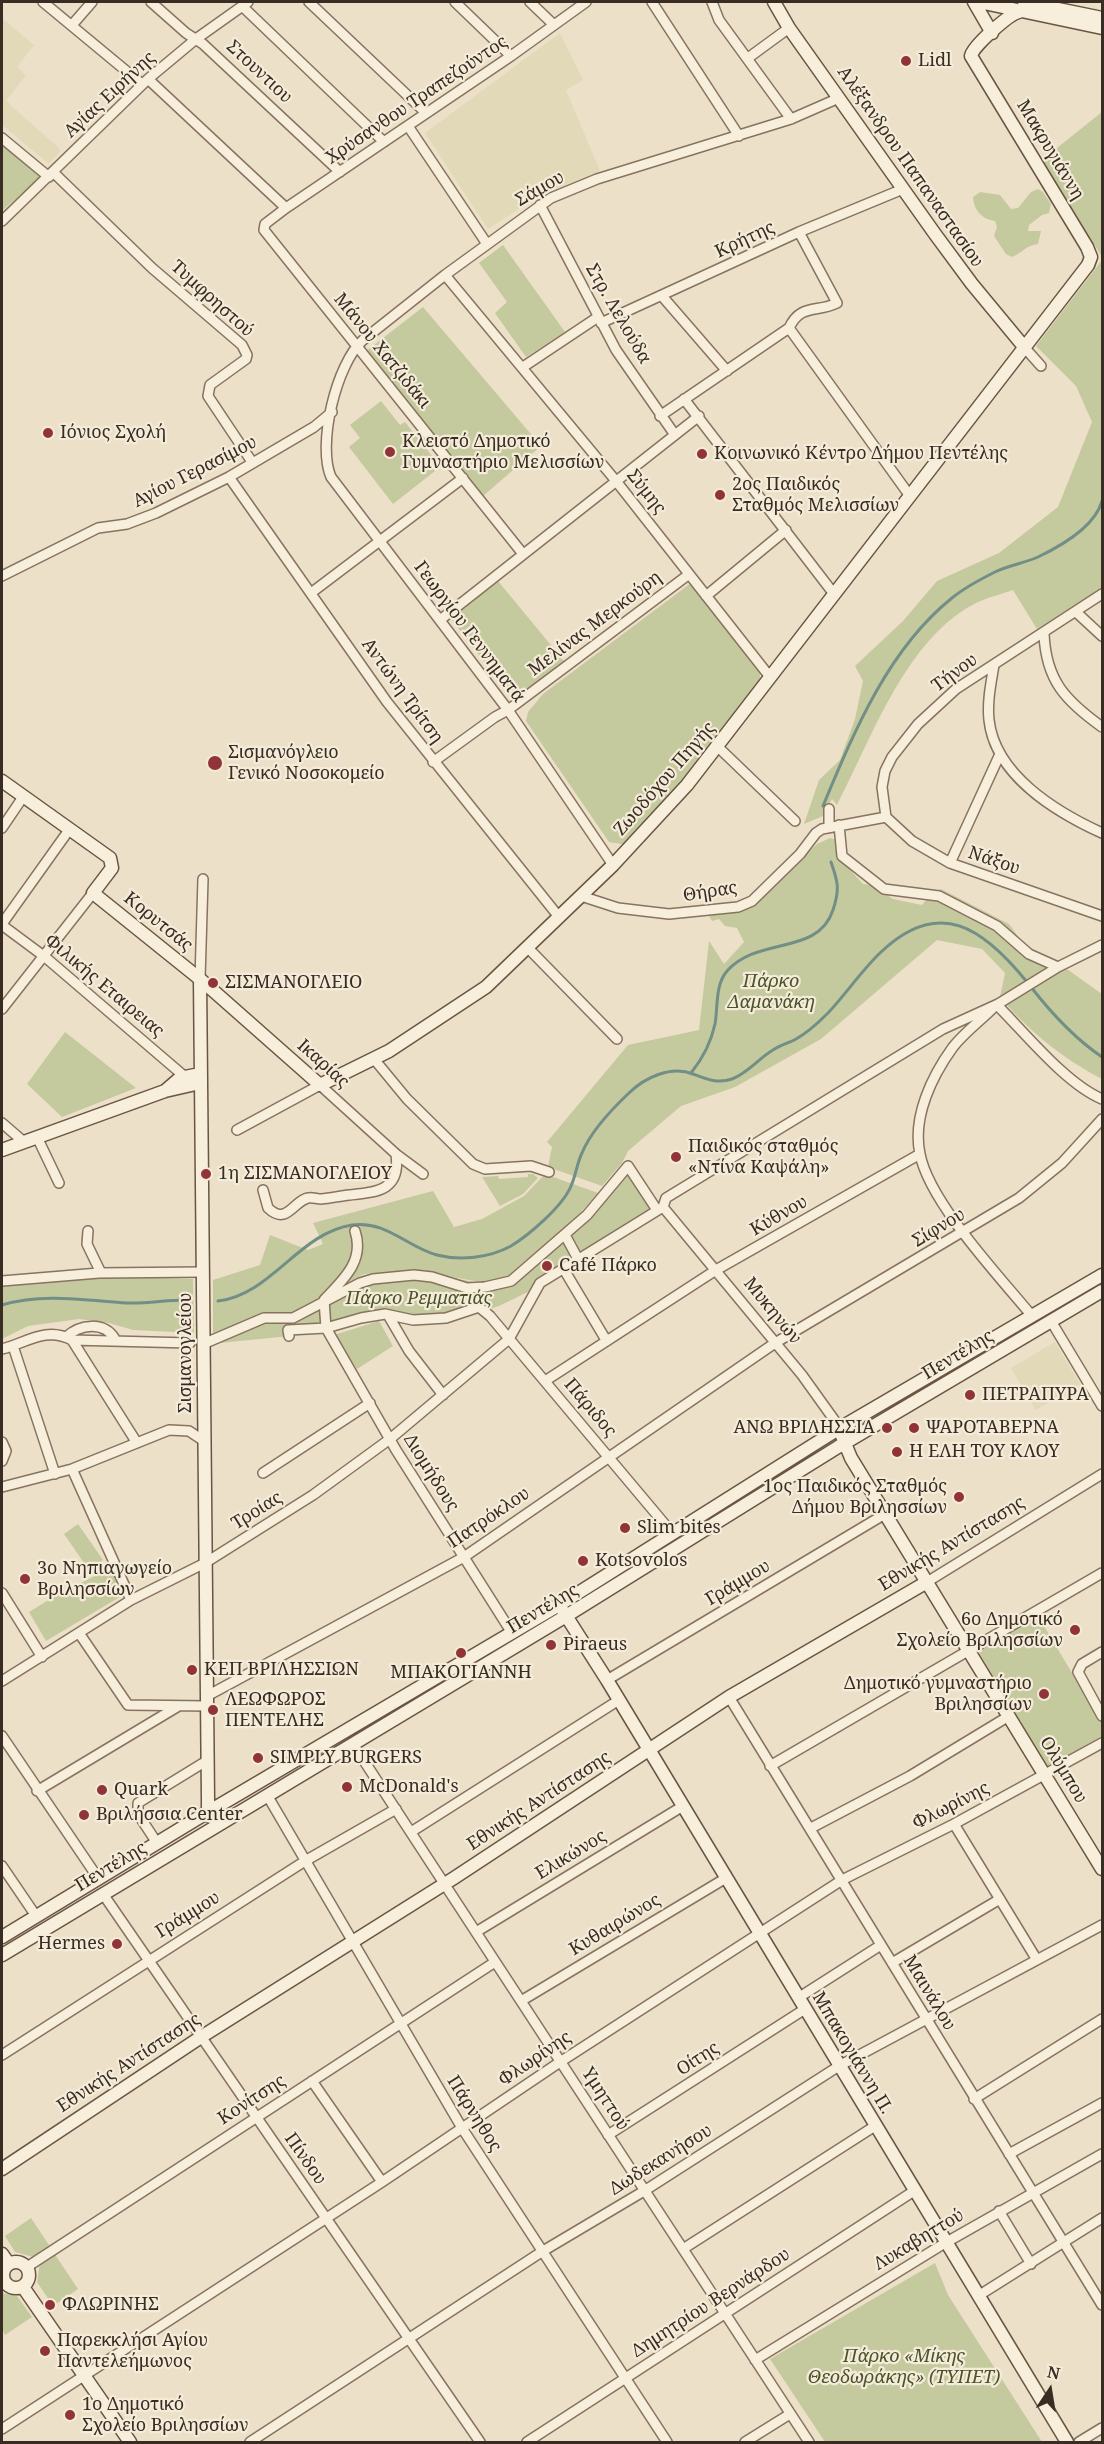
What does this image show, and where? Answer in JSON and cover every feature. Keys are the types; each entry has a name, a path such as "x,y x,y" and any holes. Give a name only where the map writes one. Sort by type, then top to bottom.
{"street":[{"path":"43,2 145,81 286,208"},
{"path":"72,25 92,2"},
{"name":"Στουντιου","path":"151,2 266,101 340,172"},
{"path":"309,2 426,113"},
{"path":"455,2 512,56"},
{"path":"531,2 554,25"},
{"name":"Χρύσανθου Τραπεζούντος","path":"265,224 512,56 586,2"},
{"path":"652,2 739,136"},
{"path":"712,2 719,20 791,119"},
{"name":"Αλέξανδρου Παπαναστασίου","path":"774,2 789,28 903,189 972,284 1025,348"},
{"path":"974,2 992,33"},
{"path":"979,2 1029,5 1102,18"},
{"path":"245,4 384,142"},
{"name":"Αγίας Ειρήνης","path":"2,221 145,81 196,39 245,4"},
{"path":"1029,5 1102,28"},
{"name":"Μακρυγιάννη","path":"1025,348 1088,265 1091,257 971,56 975,47 1011,15 1029,5"},
{"path":"748,58 789,28"},
{"name":"Σάμου","path":"332,412 342,372 357,346 446,275 540,205 597,179 791,119 839,98"},
{"path":"408,126 487,244"},
{"name":"Τυμφρηστού","path":"2,138 51,174 152,268 242,345 247,355 246,359 210,384 208,396 252,462"},
{"name":"Κρήτης","path":"523,367 599,320 662,296 799,232 903,189"},
{"name":"Στρ. Λελούδα","path":"540,205 599,320 660,416 675,435"},
{"name":"Μάνου Χατζιδάκι","path":"265,224 264,230 523,554"},
{"path":"660,416 789,328 802,311 829,307 837,303 799,232"},
{"name":"Σύμης","path":"446,275 616,481 770,677"},
{"path":"662,296 727,371"},
{"path":"789,328 910,496"},
{"path":"1025,348 1041,366"},
{"name":"Ζωοδόχου Πηγής","path":"237,1130 374,1059 438,1021 486,987 613,865 687,785 718,747 1025,348"},
{"path":"684,399 834,594"},
{"name":"Αγίου Γερασίμου","path":"2,576 98,528 127,524 156,513 229,477 314,427 332,412"},
{"name":"Γεωργίου Γεννηματά","path":"332,412 325,452 326,465 331,477 508,710 613,865"},
{"path":"440,620 699,416"},
{"name":"Αντώνη Τρίτση","path":"229,477 433,762 559,917"},
{"path":"310,593 463,478"},
{"path":"706,596 786,530"},
{"name":"Μελίνας Μερκούρη","path":"433,762 508,710 688,575"},
{"name":"Τήνου","path":"886,817 882,787 885,771 892,757 918,724 956,689 1044,634 1102,594"},
{"path":"1076,612 1102,636"},
{"path":"1044,634 1049,666 1061,692 1102,727"},
{"path":"994,665 988,704 989,720 992,737 1000,754 1017,778 1047,801 1102,833"},
{"path":"718,747 795,821"},
{"path":"950,863 1000,754"},
{"path":"2,781 111,860 112,867 45,957 2,1009"},
{"path":"2,828 23,797"},
{"path":"829,809 829,827"},
{"name":"Θήρας","path":"581,896 618,908 669,914 738,907 752,901 800,854 816,833 829,827 886,817"},
{"name":"Νάξου","path":"886,817 912,841 950,863 1102,916"},
{"path":"839,825 842,856 884,890 939,896 997,926 1029,954 1057,968"},
{"path":"2,924 69,830"},
{"name":"Σισμανογλείου","path":"203,879 200,1078 207,1760 208,1812 216,1826"},
{"name":"Κορυτσάς","path":"93,893 200,979"},
{"name":"Φιλικής Εταιρειας","path":"2,924 45,957 184,1076"},
{"path":"509,1334 540,1283 660,1209 666,1198 943,1029 998,1004 1057,968 1102,945"},
{"path":"527,946 617,1039"},
{"name":"Ικαρίας","path":"200,979 396,1155 423,1174"},
{"path":"998,1004 956,1044 939,1068 927,1093 921,1114 920,1155 932,1185 964,1233 1032,1316"},
{"path":"998,1004 1079,1086 1102,1099"},
{"path":"943,1029 956,1044"},
{"path":"374,1059 407,1099 473,1164 485,1169 499,1170 531,1166 549,1172"},
{"path":"170,1090 184,1076 200,1078"},
{"path":"2,1150 200,1078"},
{"path":"170,1090 186,1094 201,1108"},
{"name":"Σίφνου","path":"775,1343 964,1233 1018,1198 1062,1163 1102,1119"},
{"path":"2,1123 24,1142"},
{"path":"37,1137 59,1183"},
{"path":"263,1190 268,1208 279,1214 285,1214 306,1198 321,1199 377,1192 393,1179 398,1164 396,1155"},
{"name":"Κύθνου","path":"545,1381 716,1270 920,1155"},
{"name":"Μυκηνών","path":"565,1235 587,1215 628,1166 660,1209 716,1270 802,1375 840,1428 843,1444"},
{"path":"88,1231 87,1244 100,1273"},
{"path":"326,1328 324,1300 352,1270 359,1243 355,1231"},
{"path":"203,1344 264,1318 293,1318 360,1283 394,1275 432,1277 467,1288 512,1281 565,1235 578,1259"},
{"path":"528,1266 540,1283"},
{"path":"563,1268 606,1340"},
{"path":"2,1281 100,1273 203,1272"},
{"name":"Πεντέλης","path":"2,1937 208,1812 559,1605 840,1428 1102,1275"},
{"path":"289,1336 288,1330 326,1328 360,1318 388,1315 413,1320 446,1318 479,1307 477,1287"},
{"name":"Πεντέλης","path":"2,1954 568,1615 843,1444 1102,1291"},
{"name":"Πάριδος","path":"479,1307 509,1334 545,1381 673,1534"},
{"path":"388,1315 409,1351 443,1395"},
{"path":"1051,1321 1102,1406"},
{"name":"Διομήδους","path":"326,1328 390,1439 512,1633"},
{"path":"2,1349 35,1336 53,1334 69,1338 190,1343"},
{"name":"Τροίας","path":"2,1681 131,1600 206,1563 313,1495 390,1439 443,1395 509,1334"},
{"path":"69,1338 137,1443"},
{"name":"Πατρόκλου","path":"207,1701 464,1557 775,1343"},
{"path":"13,1346 55,1474"},
{"path":"263,1473 370,1403"},
{"path":"2,1487 72,1469 177,1429 189,1431 204,1441"},
{"path":"2,1442 6,1451 2,1461"},
{"name":"Ολύμπου","path":"843,1444 1102,1869"},
{"path":"72,1469 131,1600"},
{"name":"Εθνικής Αντίστασης","path":"2,2169 201,2037 445,1884 729,1697 927,1582 1102,1474"},
{"name":"Γράμμου","path":"607,1680 885,1514"},
{"path":"770,1766 1102,1573"},
{"path":"2,1593 42,1657"},
{"name":"Μπακογιάννη Π.","path":"559,1605 568,1615 1067,2442"},
{"path":"79,1633 128,1705 179,1706 207,1701"},
{"path":"1102,1652 1082,1664 1078,1672 1102,1716"},
{"name":"Μαινάλου","path":"729,1697 1102,2305"},
{"path":"411,1832 619,1700"},
{"path":"38,1791 179,1706"},
{"path":"811,1828 910,1776 1009,1716"},
{"path":"2,1736 98,1878"},
{"name":"Φλωρίνης","path":"2,2429 382,2182 560,2062 843,1880 954,1824 1102,1743"},
{"name":"Υμηττού","path":"353,1744 808,2442"},
{"path":"158,1842 138,1814 138,1803 207,1760"},
{"name":"Πάρνηθος","path":"267,1795 462,2128 667,2442"},
{"name":"Ελικώνος","path":"476,1932 683,1806"},
{"name":"Γράμμου","path":"2,2055 148,1959 305,1861 396,1809"},
{"path":"954,1824 1037,1960"},
{"path":"2,1866 36,1916"},
{"name":"Κυθαιρώνος","path":"521,2001 726,1878"},
{"name":"Πίνδου","path":"103,1894 480,2442"},
{"path":"892,1963 1000,1899"},
{"name":"Δωδεκανήσου","path":"250,2442 543,2251 645,2191 839,2066 927,2021 1102,1925"},
{"path":"798,1998 881,1945"},
{"name":"Κονίτσης","path":"27,2267 495,1962"},
{"name":"Οίτης","path":"609,2136 805,2009"},
{"path":"974,2099 1102,2019"},
{"path":"312,2081 382,2182"},
{"path":"1009,2154 1102,2103"},
{"path":"683,2249 875,2126"},
{"name":"Λυκαβηττού","path":"755,2360 945,2243 1102,2154"},
{"name":"Δημητρίου Βερνάρδου","path":"527,2442 914,2191"},
{"path":"999,2211 1030,2264"},
{"path":"978,2296 1102,2218"},
{"path":"5,2259 27,2267 29,2280 23,2286 15,2288 3,2284 5,2259"},
{"path":"23,2286 130,2442"},
{"path":"745,2442 790,2414"},
{"path":"1079,2442 1102,2428"}],"shaded area":[{"path":"2,18 34,45 17,67 26,75 6,101 61,150 49,164 2,125"},
{"path":"560,33 583,80 566,90 600,171 540,195 488,229 425,133"},
{"path":"1055,1342 1080,1384 1036,1410 1011,1368"}],"green space":[{"path":"1102,112 1102,257 1042,160"},
{"path":"2,143 41,176 2,211"},
{"path":"1038,189 1043,192 1051,204 1049,213 1042,215 1029,225 1028,231 1041,231 1038,244 1012,257 1006,254 994,236 997,227 995,221 980,214 973,197 980,192 1000,195 1011,209 1018,208 1031,192"},
{"path":"503,245 565,332 526,357 495,313 507,302 479,263"},
{"path":"1102,260 1102,587 1037,629 1013,590 978,602 953,618 931,639 911,664 894,691 837,805 832,799 823,816 804,824 819,780 840,760 855,719 863,681 855,666 903,621 937,581 999,553 1058,507 1092,422 1076,386 1036,346"},
{"path":"423,307 541,446 483,496 365,352"},
{"name":"Κλειστό Δημοτικό Γυμναστήριο Μελισσίων","path":"381,401 400,425 405,422 432,456 427,461 435,471 393,504 349,447 360,438 350,425"},
{"path":"498,581 564,661 514,700 451,619"},
{"path":"691,583 760,672 760,679 680,783 628,845 609,842 526,721 528,712 543,694"},
{"name":"Πάρκο Δαμανάκη","path":"830,838 839,841 841,860 863,884 872,885 893,899 922,905 933,892 941,889 1009,924 1028,950 1026,956 1049,968 1000,997 1005,973 982,949 937,940 821,1039 735,1087 681,1106 628,1151 622,1163 602,1186 548,1167 552,1147 547,1142 628,1045 699,1030 709,941 724,964 744,942 737,928 725,926 719,919 712,921 709,916 739,910 754,903 817,844"},
{"path":"1064,967 1102,994 1102,1079 1050,1045 1004,1002"},
{"path":"65,1032 136,1088 62,1117 27,1084"},
{"name":"Πάρκο Ρεμματιάς","path":"623,1164 655,1213 534,1289 499,1306 455,1320 418,1324 381,1317 321,1333 209,1344 213,1334 265,1314 292,1314 364,1275 416,1272 481,1283 506,1276 481,1282 416,1271 364,1274 292,1313 265,1313 213,1333 213,1280 260,1265 270,1235 308,1250 323,1244 313,1223 433,1191 454,1227 482,1219 524,1196 545,1174 598,1193 572,1222 507,1276 574,1222"},
{"path":"528,1174 533,1174 538,1178 523,1194 500,1206 482,1177 498,1176 499,1179 528,1177"},
{"path":"100,1276 193,1279 194,1333 133,1330 109,1323 79,1319 28,1326 2,1339 2,1287"},
{"path":"379,1321 393,1346 357,1369 334,1335"},
{"path":"78,1524 103,1560 89,1570 64,1534"},
{"path":"111,1568 123,1595 46,1641 29,1612 60,1593"},
{"name":"Δημοτικό γυμναστήριο Βριλησσίων","path":"1038,1616 1102,1723 1102,1736 1047,1767 978,1651"},
{"path":"31,2218 51,2248 37,2258 15,2252 5,2236"},
{"path":"54,2253 78,2289 53,2306 37,2282 40,2262"},
{"name":"Πάρκο «Μίκης Θεοδωράκης» (ΤΥΠΕΤ)","path":"935,2263 948,2295 1042,2442 825,2442 770,2359"},
{"path":"2,2293 17,2296 32,2317 5,2335 2,2329"}],"waterway":[{"path":"823,806 847,749 875,693 909,642 929,619 957,594 978,581 1000,570 1038,557 1067,541 1085,527 1102,501"},
{"path":"691,1073 703,1056 711,1038 720,983 727,971 740,960 755,953 801,940 814,934 825,924 833,910 837,896 837,880 831,862"},
{"path":"218,1301 254,1288 316,1239 333,1230 352,1225 375,1226 426,1251 446,1257 484,1256 511,1246 527,1235 561,1202 571,1186 580,1157 596,1129 622,1099 642,1082 658,1074 676,1071 716,1081 738,1076 768,1053 796,1039 813,1027 881,952 902,935 923,926 942,923 960,926 977,934 1011,963 1027,982"},
{"path":"1031,987 1064,1025 1102,1057"},
{"path":"2,1305 48,1298 133,1303 185,1300"}],"place":[{"name":"Lidl","path":"906,61"},
{"name":"Ιόνιος Σχολή","path":"48,433"},
{"name":"Κλειστό Δημοτικό Γυμναστήριο Μελισσίων","path":"390,452"},
{"name":"Κοινωνικό Κέντρο Δήμου Πεντέλης","path":"702,454"},
{"name":"2ος Παιδικός Σταθμός Μελισσίων","path":"720,495"},
{"name":"Σισμανόγλειο Γενικό Νοσοκομείο","path":"215,763"},
{"name":"ΣΙΣΜΑΝΟΓΛΕΙΟ","path":"213,983"},
{"name":"Παιδικός σταθμός «Ντίνα Καψάλη»","path":"676,1157"},
{"name":"1η ΣΙΣΜΑΝΟΓΛΕΙΟΥ","path":"206,1174"},
{"name":"Café Πάρκο","path":"547,1266"},
{"name":"ΠΕΤΡΑΠΥΡΑ","path":"970,1395"},
{"name":"ΑΝΩ ΒΡΙΛΗΣΣΙΑ","path":"887,1428"},
{"name":"ΨΑΡΟΤΑΒΕΡΝΑ","path":"914,1428"},
{"name":"Η ΕΛΗ ΤΟΥ ΚΛΟΥ","path":"897,1452"},
{"name":"1ος Παιδικός Σταθμός Δήμου Βριλησσίων","path":"959,1497"},
{"name":"Slim bites","path":"625,1528"},
{"name":"Kotsovolos","path":"583,1561"},
{"name":"3ο Νηπιαγωγείο Βριλησσίων","path":"25,1579"},
{"name":"6ο Δημοτικό Σχολείο Βριλησσίων","path":"1075,1630"},
{"name":"Piraeus","path":"551,1645"},
{"name":"ΜΠΑΚΟΓΙΑΝΝΗ","path":"461,1653"},
{"name":"ΚΕΠ ΒΡΙΛΗΣΣΙΩΝ","path":"192,1670"},
{"name":"Δημοτικό γυμναστήριο Βριλησσίων","path":"1044,1694"},
{"name":"ΛΕΩΦΩΡΟΣ ΠΕΝΤΕΛΗΣ","path":"213,1710"},
{"name":"SIMPLY BURGERS","path":"258,1758"},
{"name":"McDonald's","path":"347,1787"},
{"name":"Quark","path":"102,1790"},
{"name":"Βριλήσσια Center","path":"84,1815"},
{"name":"Hermes","path":"117,1944"},
{"name":"ΦΛΩΡΙΝΗΣ","path":"50,2305"},
{"name":"Παρεκκλήσι Αγίου Παντελεήμωνος","path":"45,2351"},
{"name":"1ο Δημοτικό Σχολείο Βριλησσίων","path":"70,2415"}]}
